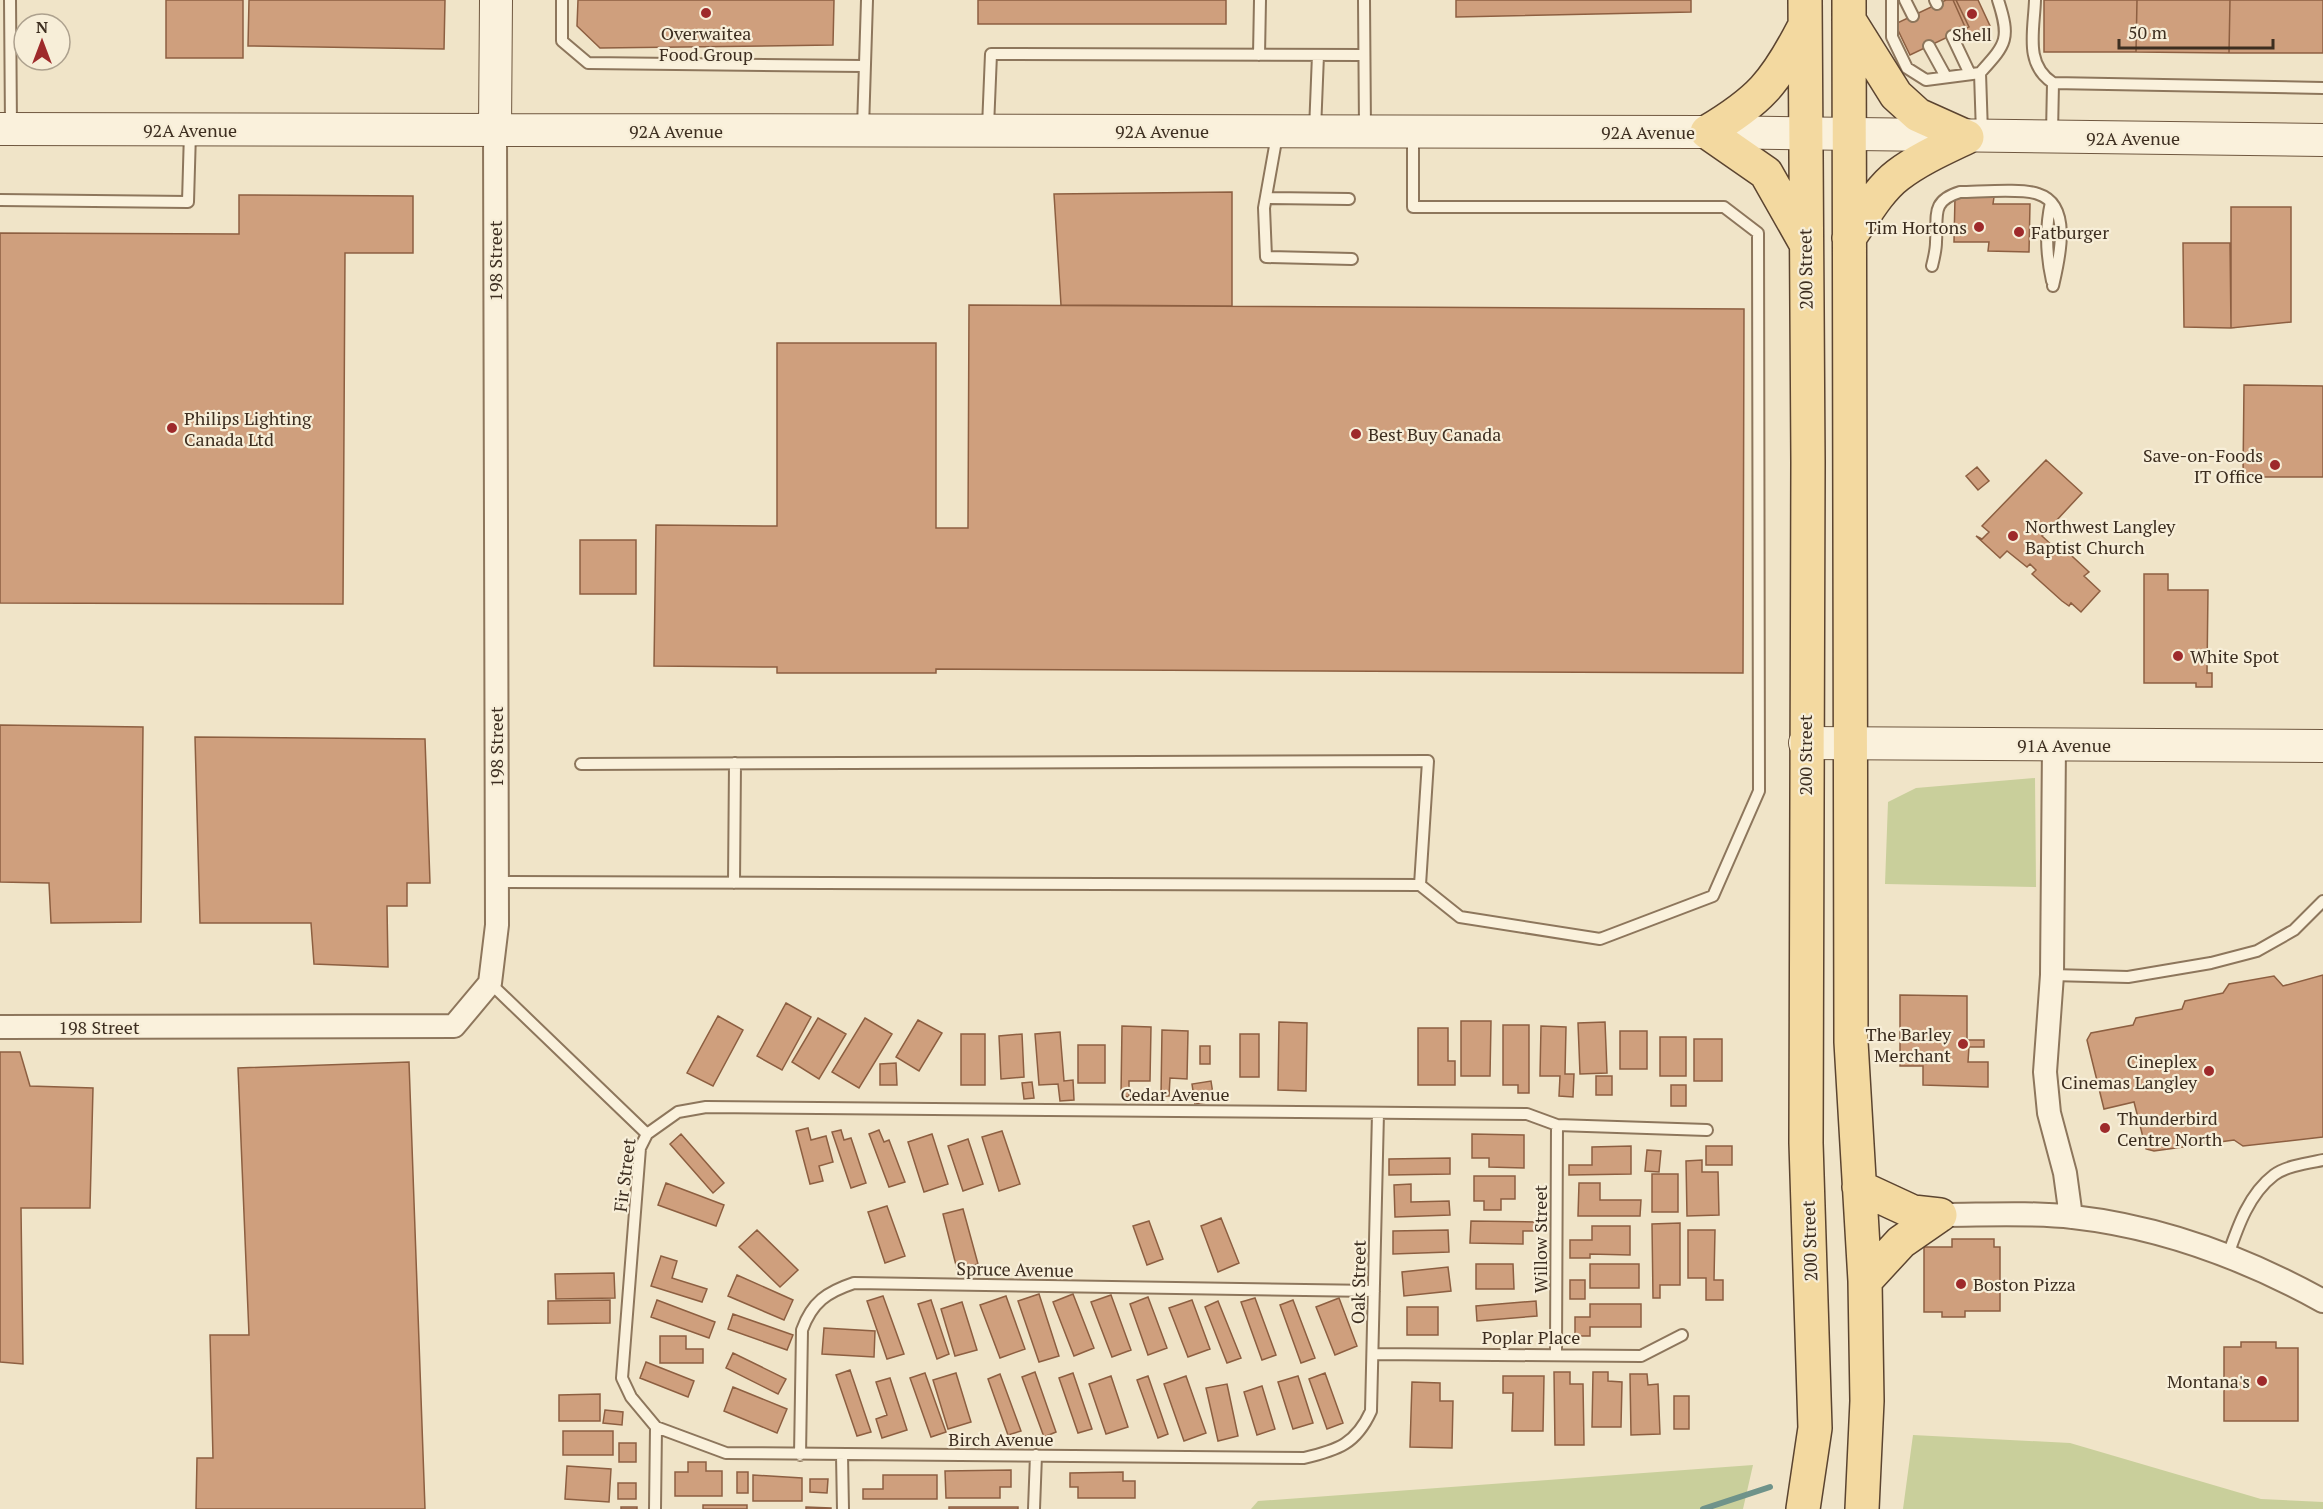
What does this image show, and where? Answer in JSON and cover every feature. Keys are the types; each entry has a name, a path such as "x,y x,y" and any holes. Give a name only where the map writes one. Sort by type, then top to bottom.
{"main road":[{"path":"1849,10 1851,1041 1865,1281 1867,1401 1862,1509"},
{"path":"1849,10 1896,94 1918,115 1975,137"},
{"path":"1805,12 1785,64 1765,92 1742,111 1707,132 1766,173 1805,242"},
{"name":"200 Street","path":"1803,1509 1815,1428 1806,1143 1805,743 1808,462 1805,12"},
{"path":"1849,238 1872,204 1896,176 1930,154 1975,137"},
{"path":"1859,1187 1913,1212 1940,1215"},
{"path":"1865,1281 1901,1242 1940,1215"}],"street":[{"name":"198 Street","path":"0,1027 454,1026 490,983 497,925 496,0"},
{"name":"92A Avenue","path":"6,129 1707,132 2323,140"},
{"name":"91A Avenue","path":"1805,743 2323,746"},
{"path":"2054,745 2052,975 2047,1018 2045,1072 2049,1113 2064,1173 2071,1217"},
{"path":"1940,1215 2071,1217 2147,1230 2228,1255 2323,1301"}],"lane":[{"path":"6,129 5,62 10,0"},
{"path":"562,0 562,41 588,63 863,66"},
{"path":"863,131 863,66 867,45 867,0"},
{"path":"1259,55 1260,0"},
{"path":"1364,0 1365,132"},
{"path":"1892,0 1892,37 1907,68 1926,80 1975,74 2003,47 2005,21 1998,0"},
{"path":"1905,0 1913,16"},
{"path":"2035,0 2033,56 2040,74 2053,83 2323,88"},
{"path":"1952,36 1975,74 1975,137"},
{"path":"1929,46 1946,77"},
{"path":"988,131 991,54 1365,55"},
{"path":"1315,132 1318,55"},
{"path":"2052,137 2053,83"},
{"path":"0,200 188,202 190,130"},
{"path":"1277,132 1266,198 1266,256 1352,259"},
{"path":"497,882 1420,885 1460,916 1600,939 1713,896 1759,792 1758,233 1724,207 1413,207 1413,132"},
{"path":"1932,266 1936,211 1940,202 1947,196 1960,192 2038,193 2051,201 2060,221 2060,256 2054,286"},
{"path":"1266,198 1349,199"},
{"path":"580,764 1428,761 1420,885"},
{"path":"734,883 735,763"},
{"path":"2052,975 2128,977 2202,964 2257,951 2294,930 2323,901"},
{"name":"Fir Street","path":"490,983 647,1134 640,1148 622,1378 631,1397 656,1427"},
{"name":"Cedar Avenue","path":"647,1134 678,1112 706,1107 1527,1114 1557,1125 1707,1130"},
{"name":"Oak Street","path":"1348,1443 1363,1429 1371,1411 1378,1113"},
{"name":"Willow Street","path":"1556,1353 1557,1125"},
{"path":"2228,1255 2243,1215 2257,1194 2275,1174 2323,1160"},
{"name":"Spruce Avenue","path":"800,1455 802,1330 808,1314 818,1300 834,1289 854,1283 1374,1291"},
{"name":"Poplar Place","path":"1374,1353 1556,1353 1641,1356 1682,1335"},
{"path":"655,1509 656,1427"},
{"name":"Birch Avenue","path":"656,1427 726,1453 800,1455 1304,1458 1329,1452 1348,1443"},
{"path":"842,1455 843,1509"},
{"path":"1034,1509 1036,1455"}],"green space":[{"path":"2035,778 2036,887 1885,884 1888,802 1916,788"},
{"path":"1913,1435 2070,1443 2261,1499 2323,1502 2323,1509 1903,1509"},
{"path":"1753,1465 1743,1509 1251,1509 1258,1501"}],"building":[{"path":"166,0 243,0 243,58 166,58"},
{"path":"249,0 445,0 444,49 248,46"},
{"name":"Overwaitea Food Group","path":"578,0 834,0 833,45 600,48 577,26"},
{"path":"978,0 1226,0 1226,24 978,24"},
{"path":"1456,0 1691,0 1691,12 1456,17"},
{"name":"Shell","path":"1946,0 1956,0 1969,27 1910,55 1895,24"},
{"name":"Shell","path":"1953,0 1978,0 1991,28 1970,38"},
{"path":"2044,0 2137,0 2136,52 2044,52"},
{"path":"2137,0 2230,0 2229,53 2136,52"},
{"path":"2230,0 2323,0 2323,53 2229,53"},
{"path":"1232,192 1232,306 1061,305 1054,194"},
{"name":"Philips Lighting Canada Ltd","path":"239,195 413,196 413,253 345,253 343,604 0,603 0,233 239,234"},
{"path":"1955,197 1994,197 1993,204 2030,204 2029,252 1988,251 1989,242 1954,242"},
{"path":"2231,207 2291,207 2291,322 2231,328"},
{"path":"2183,243 2230,243 2231,328 2184,327"},
{"name":"Best Buy Canada","path":"969,305 1744,309 1743,673 936,669 936,673 777,673 777,667 654,666 656,525 777,526 777,343 936,343 936,528 968,528"},
{"path":"2244,385 2323,386 2323,477 2243,477"},
{"name":"Northwest Langley Baptist Church","path":"2046,460 2082,493 2042,536 2055,548 2059,544 2089,572 2084,576 2100,591 2081,612 2071,603 2069,606 2062,601 2032,574 2036,570 2030,564 2027,567 2007,551 2000,558 1976,536 1982,539 1989,532 1982,526"},
{"path":"1977,467 1989,481 1978,490 1966,476"},
{"path":"580,540 636,540 636,594 580,594"},
{"path":"2144,574 2168,574 2168,590 2208,590 2207,673 2212,673 2212,687 2196,687 2196,683 2144,683"},
{"path":"0,725 143,727 141,922 51,923 49,883 0,882"},
{"path":"195,737 425,739 430,883 407,883 407,906 387,906 388,967 314,964 311,923 200,923"},
{"name":"Cineplex Cinemas Langley","path":"2323,975 2323,1137 2243,1146 2234,1140 2154,1151 2146,1149 2134,1102 2104,1109 2087,1040 2091,1033 2133,1025 2136,1018 2182,1009 2185,1001 2223,993 2229,984 2274,976 2283,986"},
{"path":"1900,995 1967,996 1967,1040 1984,1040 1984,1047 1969,1047 1968,1062 1988,1062 1988,1087 1923,1085 1923,1066 1900,1066"},
{"path":"786,1003 811,1017 782,1070 757,1056"},
{"path":"718,1016 743,1030 713,1086 687,1073"},
{"path":"818,1018 846,1034 819,1079 792,1062"},
{"path":"865,1018 892,1034 859,1088 832,1072"},
{"path":"918,1020 942,1033 919,1071 896,1057"},
{"path":"1461,1021 1491,1021 1490,1076 1461,1076"},
{"path":"1279,1022 1307,1023 1306,1091 1278,1090"},
{"path":"1605,1022 1607,1073 1580,1074 1578,1023"},
{"path":"1503,1025 1529,1025 1529,1093 1518,1093 1518,1085 1503,1085"},
{"path":"1122,1026 1151,1027 1150,1081 1129,1081 1129,1097 1121,1096"},
{"path":"1541,1026 1566,1027 1565,1074 1574,1074 1573,1097 1559,1096 1560,1076 1540,1076"},
{"path":"1418,1028 1448,1028 1448,1061 1455,1061 1455,1085 1418,1085"},
{"path":"1162,1030 1188,1031 1187,1079 1170,1078 1169,1096 1161,1096"},
{"path":"1620,1031 1647,1031 1647,1069 1620,1069"},
{"path":"1060,1032 1064,1081 1073,1080 1074,1100 1060,1101 1058,1084 1039,1085 1035,1034"},
{"path":"961,1034 985,1034 985,1085 961,1085"},
{"path":"1022,1034 1024,1077 1001,1079 999,1036"},
{"path":"1240,1034 1259,1034 1259,1077 1240,1077"},
{"path":"1660,1037 1686,1037 1686,1076 1660,1076"},
{"path":"1694,1039 1722,1039 1722,1081 1694,1081"},
{"path":"1078,1045 1105,1045 1105,1083 1078,1083"},
{"path":"1200,1046 1210,1046 1210,1064 1200,1064"},
{"path":"0,1052 20,1052 30,1086 93,1088 90,1208 21,1208 23,1364 0,1362"},
{"path":"409,1062 425,1509 196,1509 197,1458 213,1458 210,1335 249,1335 238,1068"},
{"path":"896,1063 897,1085 880,1085 880,1064"},
{"path":"1596,1076 1612,1076 1612,1095 1596,1095"},
{"path":"1211,1081 1214,1101 1195,1104 1192,1084"},
{"path":"1032,1082 1034,1098 1024,1099 1022,1083"},
{"path":"1671,1085 1686,1085 1686,1106 1671,1106"},
{"path":"808,1128 811,1140 826,1136 833,1162 819,1166 823,1181 810,1184 796,1131"},
{"path":"841,1130 844,1140 851,1138 866,1183 851,1188 832,1132"},
{"path":"879,1130 884,1142 889,1140 905,1182 889,1187 869,1134"},
{"path":"1002,1131 1020,1184 999,1191 982,1137"},
{"path":"681,1134 724,1183 713,1193 670,1144"},
{"path":"932,1134 948,1184 924,1192 908,1142"},
{"path":"1472,1134 1524,1135 1524,1168 1489,1167 1489,1158 1472,1158"},
{"path":"968,1139 983,1184 963,1191 948,1146"},
{"path":"1631,1146 1631,1174 1569,1175 1569,1165 1592,1165 1592,1147"},
{"path":"1706,1146 1732,1146 1732,1165 1706,1165"},
{"path":"1647,1150 1661,1151 1659,1172 1645,1171"},
{"path":"1450,1158 1450,1174 1389,1175 1389,1159"},
{"path":"1702,1160 1702,1172 1718,1172 1719,1215 1687,1216 1686,1161"},
{"path":"1652,1174 1678,1174 1678,1212 1652,1212"},
{"path":"1474,1176 1515,1176 1515,1199 1501,1199 1501,1210 1484,1210 1484,1201 1474,1201"},
{"path":"666,1183 724,1205 716,1226 658,1205"},
{"path":"1579,1183 1600,1183 1600,1200 1641,1200 1640,1216 1578,1216"},
{"path":"1411,1184 1411,1202 1449,1201 1450,1215 1395,1217 1394,1185"},
{"path":"887,1206 905,1256 885,1263 868,1212"},
{"path":"963,1209 978,1264 957,1269 943,1214"},
{"path":"1221,1218 1239,1263 1218,1272 1201,1226"},
{"path":"1149,1221 1163,1259 1147,1265 1133,1226"},
{"path":"1471,1221 1537,1222 1536,1231 1523,1231 1523,1244 1470,1243"},
{"path":"1680,1223 1680,1285 1660,1285 1660,1298 1653,1298 1652,1224"},
{"path":"1592,1226 1630,1226 1630,1255 1590,1254 1590,1258 1570,1258 1570,1240 1592,1240"},
{"path":"757,1230 798,1270 780,1287 739,1247"},
{"path":"1448,1230 1449,1252 1393,1254 1393,1231"},
{"path":"1688,1230 1715,1230 1714,1280 1723,1280 1723,1300 1706,1300 1706,1278 1688,1278"},
{"path":"1952,1239 1994,1239 1994,1247 2000,1247 2000,1311 1965,1311 1965,1317 1942,1317 1942,1312 1924,1312 1924,1247 1952,1247"},
{"path":"661,1256 677,1261 672,1278 707,1289 702,1302 651,1286"},
{"path":"1476,1264 1513,1264 1514,1289 1476,1289"},
{"path":"1590,1264 1639,1264 1639,1288 1590,1288"},
{"path":"1448,1267 1451,1291 1404,1296 1402,1272"},
{"path":"614,1273 615,1298 556,1299 555,1274"},
{"path":"737,1275 793,1300 784,1320 728,1296"},
{"path":"1570,1280 1585,1280 1585,1299 1570,1299"},
{"path":"1039,1294 1059,1356 1039,1362 1018,1301"},
{"path":"1073,1294 1094,1348 1074,1356 1053,1302"},
{"path":"1111,1295 1131,1350 1112,1357 1091,1302"},
{"path":"883,1296 904,1354 887,1359 867,1301"},
{"path":"1006,1296 1025,1349 1000,1358 980,1305"},
{"path":"1148,1297 1167,1348 1148,1355 1130,1304"},
{"path":"1255,1298 1276,1355 1262,1360 1241,1302"},
{"path":"1339,1298 1357,1346 1335,1355 1316,1307"},
{"path":"610,1300 610,1323 548,1324 548,1301"},
{"path":"657,1300 715,1322 709,1338 651,1317"},
{"path":"931,1300 949,1354 937,1359 918,1304"},
{"path":"1192,1300 1210,1349 1188,1357 1169,1308"},
{"path":"1293,1300 1315,1358 1301,1363 1280,1305"},
{"path":"1218,1301 1241,1358 1227,1363 1205,1307"},
{"path":"1536,1301 1537,1316 1477,1321 1476,1306"},
{"path":"962,1302 977,1350 955,1356 941,1309"},
{"path":"1590,1304 1641,1304 1641,1327 1590,1327 1590,1336 1575,1336 1575,1317 1590,1317"},
{"path":"1407,1307 1438,1307 1438,1335 1407,1335"},
{"path":"733,1314 793,1335 787,1350 728,1329"},
{"path":"824,1328 875,1331 874,1357 822,1354"},
{"path":"660,1336 686,1336 686,1349 703,1349 703,1363 660,1363"},
{"path":"2241,1342 2276,1342 2276,1348 2298,1348 2298,1421 2224,1421 2224,1347 2241,1347"},
{"path":"733,1353 786,1379 778,1394 726,1368"},
{"path":"646,1362 694,1381 688,1397 640,1378"},
{"path":"850,1370 871,1432 857,1436 836,1375"},
{"path":"1035,1372 1056,1432 1044,1437 1022,1377"},
{"path":"1554,1372 1570,1372 1570,1384 1583,1384 1584,1445 1555,1445"},
{"path":"1593,1372 1608,1372 1608,1381 1622,1382 1621,1427 1592,1427"},
{"path":"925,1373 946,1432 931,1437 910,1378"},
{"path":"956,1373 971,1422 948,1429 933,1380"},
{"path":"1073,1373 1092,1429 1078,1433 1059,1378"},
{"path":"1325,1373 1343,1423 1327,1429 1309,1379"},
{"path":"1000,1374 1021,1431 1008,1435 988,1379"},
{"path":"1630,1374 1647,1374 1648,1385 1658,1384 1660,1434 1631,1435"},
{"path":"1111,1376 1128,1427 1106,1434 1089,1384"},
{"path":"1148,1376 1168,1434 1158,1438 1137,1380"},
{"path":"1186,1376 1206,1433 1184,1441 1164,1384"},
{"path":"1298,1376 1313,1423 1293,1429 1278,1382"},
{"path":"1503,1376 1544,1376 1543,1431 1512,1431 1513,1393 1503,1393"},
{"path":"890,1378 907,1430 882,1438 876,1419 887,1415 876,1382"},
{"path":"1412,1382 1440,1383 1440,1401 1453,1401 1452,1448 1410,1447"},
{"path":"1227,1384 1238,1436 1218,1441 1206,1388"},
{"path":"1262,1386 1275,1429 1257,1435 1244,1392"},
{"path":"733,1387 787,1409 777,1433 724,1411"},
{"path":"600,1394 600,1421 559,1421 559,1395"},
{"path":"1674,1396 1689,1396 1689,1429 1674,1429"},
{"path":"605,1410 623,1412 622,1425 603,1423"},
{"path":"563,1431 613,1431 613,1455 563,1455"},
{"path":"619,1443 636,1443 636,1462 619,1462"},
{"path":"688,1462 706,1462 706,1471 722,1471 722,1496 675,1496 675,1472 688,1472"},
{"path":"567,1466 611,1469 609,1502 565,1499"},
{"path":"1011,1470 1011,1487 1000,1487 1000,1498 946,1498 945,1471"},
{"path":"737,1472 748,1472 748,1493 737,1493"},
{"path":"1123,1472 1123,1481 1135,1481 1135,1498 1078,1498 1078,1487 1070,1487 1070,1473"},
{"path":"753,1475 802,1478 802,1501 753,1501"},
{"path":"883,1475 937,1475 937,1499 863,1499 863,1489 883,1489"},
{"path":"810,1479 828,1479 827,1493 810,1492"},
{"path":"618,1483 636,1483 636,1499 618,1499"},
{"path":"703,1505 747,1505 747,1509 703,1509"},
{"path":"621,1507 637,1507 637,1509 621,1509"},
{"path":"806,1507 831,1508 831,1509 806,1509"},
{"path":"949,1507 1018,1507 1018,1509 949,1509"}],"waterway":[{"path":"1703,1509 1770,1487"}],"place":[{"name":"Overwaitea Food Group","path":"706,13"},
{"name":"Shell","path":"1972,14"},
{"name":"Tim Hortons","path":"1979,227"},
{"name":"Fatburger","path":"2019,232"},
{"name":"Philips Lighting Canada Ltd","path":"172,428"},
{"name":"Best Buy Canada","path":"1356,434"},
{"name":"Save-on-Foods IT Office","path":"2275,465"},
{"name":"Northwest Langley Baptist Church","path":"2013,536"},
{"name":"White Spot","path":"2178,656"},
{"name":"The Barley Merchant","path":"1963,1044"},
{"name":"Cineplex Cinemas Langley","path":"2209,1071"},
{"name":"Thunderbird Centre North","path":"2105,1128"},
{"name":"Boston Pizza","path":"1961,1284"},
{"name":"Montana's","path":"2262,1381"}]}
